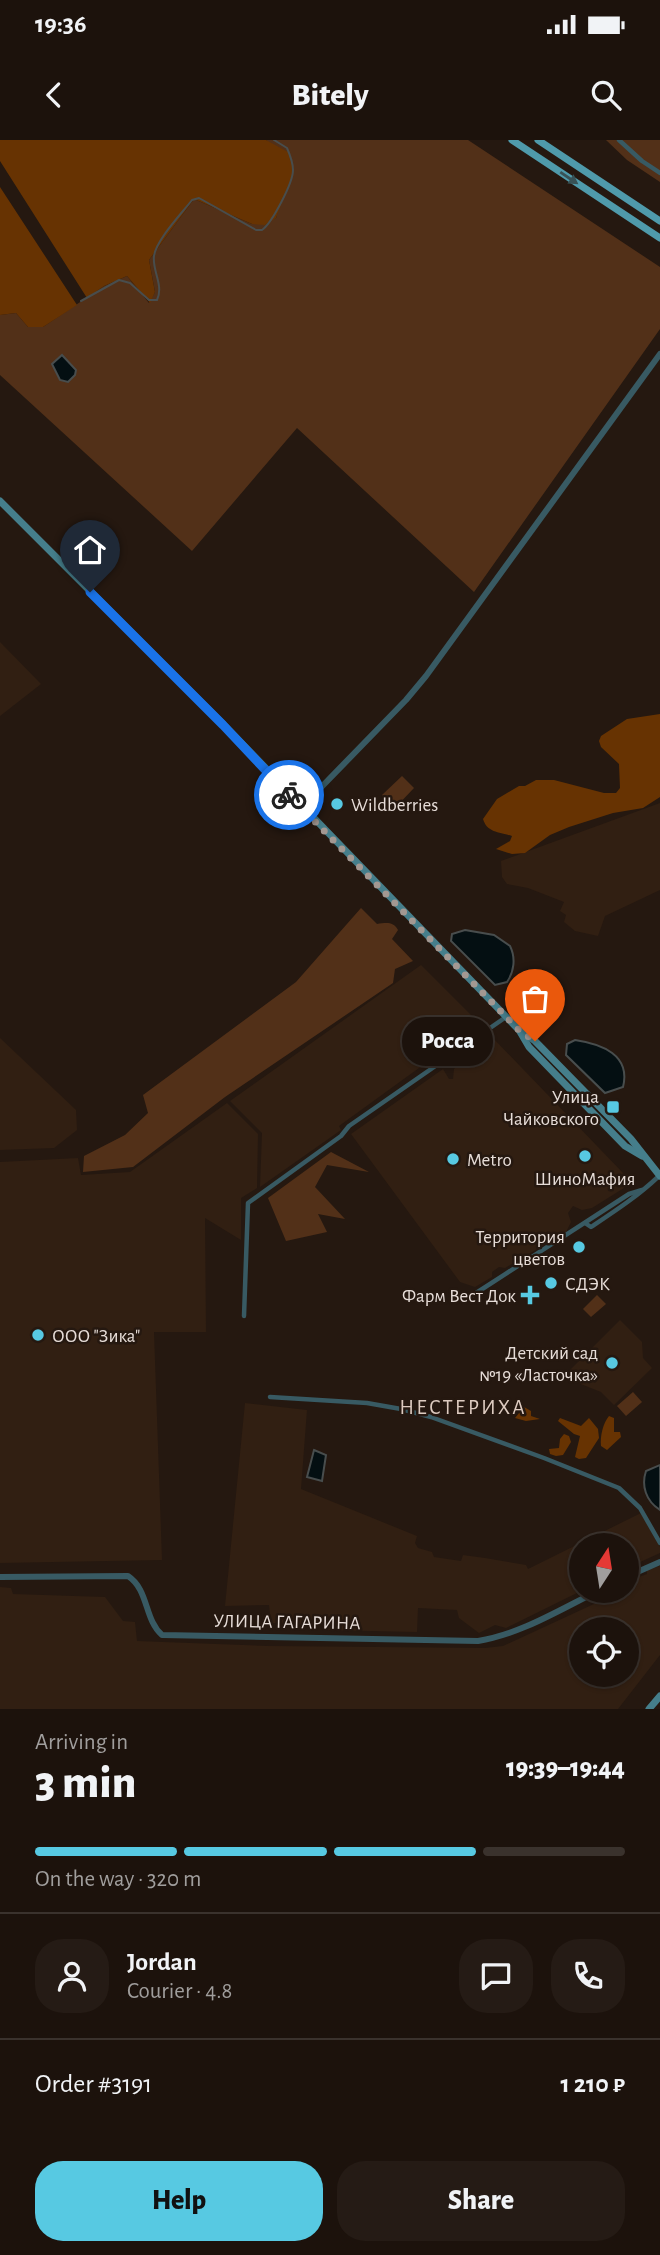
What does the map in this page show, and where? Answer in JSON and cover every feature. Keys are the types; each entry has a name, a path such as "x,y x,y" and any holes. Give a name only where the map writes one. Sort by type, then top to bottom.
{"main road":[{"path":"512,140 660,238"},
{"path":"538,140 660,221"},
{"path":"0,501 223,725 506,1017 545,1051 631,1139 660,1175"},
{"path":"649,1709 660,1696"}],"street":[{"path":"620,140 642,161 660,173"},
{"path":"301,808 426,676 660,354"},
{"path":"244,1316 248,1203 341,1136 349,1126 506,1017"},
{"path":"585,1223 591,1227 633,1200 660,1175"},
{"path":"473,1295 629,1194 642,1190"},
{"path":"270,1396 367,1403 401,1409 544,1458 619,1488 640,1508 660,1543"},
{"path":"639,1571 660,1562"},
{"name":"УЛИЦА ГАГАРИНА","path":"0,1577 128,1576 139,1586 154,1628 162,1635 478,1641 520,1630 574,1603"}],"shaded area":[{"path":"0,140 266,140 288,152 294,171 276,218 265,225 252,224 194,199 149,260 155,292 150,303 127,276 104,286 87,298 0,161"},
{"path":"266,140 468,140 660,267 660,329 474,592 297,428 192,551 0,375 0,315 16,313 28,327 43,327 104,286 127,276 149,303 155,292 149,260 194,199 252,224 276,218 282,198"},
{"path":"606,140 660,140 660,182 627,160"},
{"path":"0,187 77,305 43,327 28,327 16,313 0,315"},
{"path":"62,355 76,370 68,382 60,380 52,364"},
{"path":"0,642 41,684 0,716"},
{"path":"660,714 660,797 643,808 613,813 569,827 550,835 525,853 512,854 496,849 510,841 512,836 499,833 485,824 483,819 497,799 536,780 554,780 604,793 616,793 620,788 619,764 601,747 601,736 627,719"},
{"path":"402,776 414,788 395,808 382,795"},
{"path":"660,803 660,890 605,916 598,936 575,931 564,922 566,915 560,911 564,902 528,888 507,884 502,877 501,861"},
{"path":"361,908 377,924 389,923 396,927 398,930 392,939 413,961 395,969 393,983 225,1097 133,1167 83,1172 84,1156 125,1135 148,1113 143,1095 296,982"},
{"path":"465,930 494,935 510,946 513,965 507,982 495,985 451,941 452,934"},
{"path":"421,965 481,1025 480,1027 339,1126 341,1130 260,1187 262,1133 230,1101"},
{"path":"0,1038 76,1110 77,1130 54,1148 0,1150"},
{"path":"493,1038 624,1174 624,1188 592,1208 582,1210 573,1206 568,1213 571,1222 566,1232 505,1268 499,1267 492,1272 492,1277 475,1287 460,1282 351,1134 443,1069 449,1079 453,1079 454,1069"},
{"path":"575,1040 612,1053 623,1067 623,1087 605,1093 566,1055 567,1044"},
{"path":"227,1103 258,1134 257,1188 241,1198 241,1240 205,1218 206,1332 154,1332 162,1560 0,1563 0,1162 78,1158 81,1175 130,1172"},
{"path":"331,1152 369,1172 327,1165 315,1187 345,1219 318,1214 327,1232 286,1241 268,1198"},
{"path":"597,1295 606,1304 591,1317 583,1309"},
{"name":"Детский сад №19 «Ласточка»","path":"620,1320 642,1342 643,1358 652,1368 614,1405 601,1392 563,1377"},
{"path":"633,1392 642,1402 626,1416 617,1406"},
{"path":"245,1403 307,1410 301,1489 417,1536 415,1543 418,1548 432,1552 434,1557 461,1561 463,1555 526,1565 528,1569 569,1549 569,1597 506,1628 495,1625 479,1633 459,1618 457,1610 418,1608 417,1632 323,1630 322,1625 271,1623 269,1605 225,1606"},
{"path":"524,1407 531,1411 531,1416 540,1419 526,1421 515,1418"},
{"path":"609,1416 614,1418 614,1432 620,1432 621,1437 607,1450 601,1446 601,1438"},
{"path":"560,1418 581,1426 589,1418 598,1429 599,1438 586,1458 575,1457 580,1436 558,1421"},
{"path":"564,1434 569,1436 571,1442 563,1455 550,1454 549,1449 559,1448"},
{"path":"314,1450 326,1455 322,1481 307,1477"},
{"path":"660,1465 660,1510 648,1498 644,1482 646,1471"},
{"path":"641,1513 660,1547 660,1553 639,1563 639,1533 601,1533"},
{"path":"660,1566 660,1655 639,1682 639,1617 569,1617 569,1687 635,1687 618,1709 0,1709 0,1587 11,1588 13,1594 105,1597 123,1621 135,1622 137,1641 268,1646 485,1648 503,1646 596,1603 639,1603 639,1577 647,1574 647,1570"}],"waterway":[{"path":"81,301 119,280 130,283 149,300 157,300 159,289 154,262 156,250 164,235 192,200 199,198 256,230 262,230 281,202 290,184 293,170 287,148 274,140"}],"way so far":[{"path":"289,795 519,1030 535,1041"}],"place":[{"name":"Wildberries","path":"337,804"},
{"name":"Росса","path":"535,1041"},
{"name":"Улица Чайковского","path":"613,1107"},
{"name":"ШиноМафия","path":"585,1156"},
{"name":"Metro","path":"453,1159"},
{"name":"Территория цветов","path":"579,1247"},
{"name":"СДЭК","path":"551,1283"},
{"name":"Фарм Вест Док","path":"530,1295"},
{"name":"ООО \"Зика\"","path":"38,1335"},
{"name":"Детский сад №19 «Ласточка»","path":"612,1363"}],"district":[{"name":"НЕСТЕРИХА","path":"463,1407"}],"route":[{"path":"90,592 289,795"}]}
